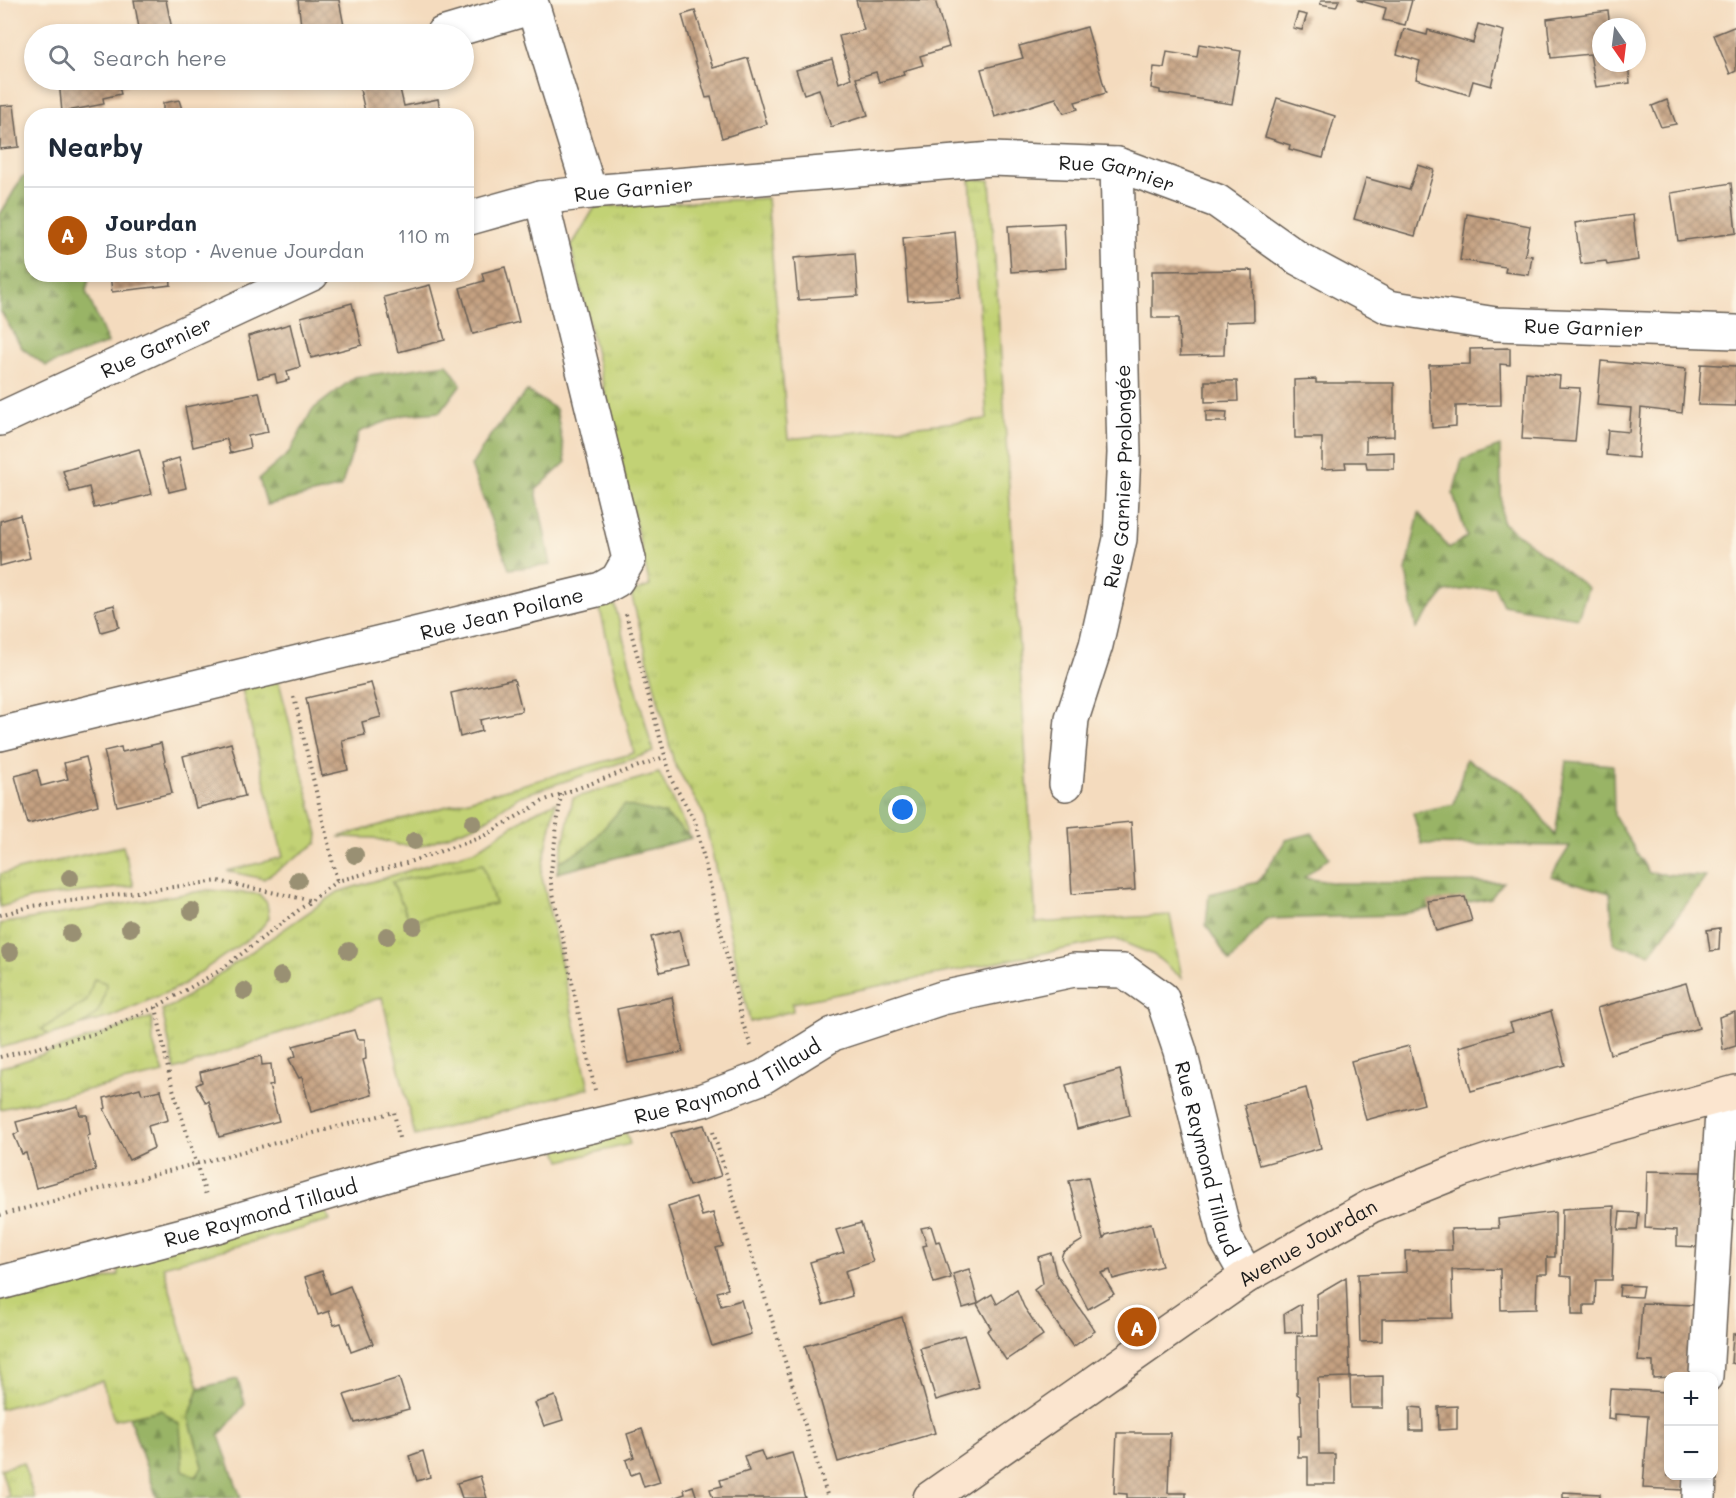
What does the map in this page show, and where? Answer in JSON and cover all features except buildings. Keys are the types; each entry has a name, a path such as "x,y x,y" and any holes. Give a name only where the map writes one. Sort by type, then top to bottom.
{"main road":[{"name":"Avenue Jourdan","path":"930,1498 1247,1276 1371,1206 1414,1187 1512,1153 1729,1094"}],"street":[{"path":"474,25 533,7 590,192"},
{"name":"Rue Garnier","path":"474,217 541,198 590,192 992,159 1118,164 1217,201 1299,260 1388,307 1496,324 1736,332"},
{"name":"Rue Garnier Prolongée","path":"1066,784 1072,719 1096,645 1120,539 1124,453 1118,164"},
{"path":"541,198 629,559 617,580"},
{"name":"Rue Garnier","path":"0,419 295,282"},
{"name":"Rue Jean Poilane","path":"0,734 601,589 617,580"},
{"name":"Rue Raymond Tillaud","path":"0,1283 217,1226 405,1170 703,1100 763,1077 833,1034 942,998 1074,970 1124,972 1162,998 1180,1051 1226,1239 1247,1276"},
{"path":"1706,1372 1729,1094"},
{"path":"1699,1498 1700,1480"}],"path":[{"path":"617,580 664,757 672,781 695,821 743,1024 763,1077"},
{"path":"286,664 337,881"},
{"path":"0,1057 98,1033 156,1007 219,971 309,900 337,881 406,863 482,837 545,800 664,757"},
{"path":"561,794 550,879 597,1099"},
{"path":"0,915 33,906 218,881 309,900"},
{"path":"156,1007 170,1079 217,1226"},
{"path":"703,1100 828,1498"},
{"path":"0,1215 394,1112 405,1170"}],"green space":[{"path":"24,177 24,282 88,282 86,291 108,343 46,366 22,348 0,310 0,215"},
{"path":"970,179 990,180 1036,923 1170,915 1182,978 1154,955 1115,939 792,1003 793,1011 750,1022 703,813 674,763 631,593 650,586 571,247 595,207 767,198 788,439 987,419"},
{"path":"447,364 461,384 440,412 403,415 359,432 341,487 267,505 259,479 289,453 312,410 355,377"},
{"path":"527,391 556,409 566,462 536,490 551,565 509,569 471,466 490,436"},
{"path":"1500,446 1502,522 1588,588 1578,618 1503,605 1494,586 1445,592 1416,629 1406,571 1419,513 1449,548 1467,537 1453,494 1462,460"},
{"path":"613,598 653,752 520,796 481,823 421,846 399,845 374,838 338,837 634,753 598,601"},
{"path":"278,678 318,834 317,843 264,879 227,871 283,857 242,689"},
{"path":"1466,759 1524,792 1555,836 1566,761 1613,765 1614,815 1649,873 1706,877 1650,954 1614,944 1610,893 1551,876 1570,846 1422,844 1413,813 1454,804"},
{"path":"659,773 691,838 557,873 573,798"},
{"path":"556,802 541,873 589,1088 415,1136 382,997 175,1070 162,1010 174,1005 338,892 476,850 532,813"},
{"path":"624,805 665,814 691,838 557,873 559,862 587,847"},
{"path":"1312,833 1329,857 1304,878 1337,883 1503,882 1491,898 1396,915 1266,919 1230,962 1206,925 1209,894 1258,882 1286,840"},
{"path":"123,846 134,886 32,898 0,907 0,874"},
{"path":"483,864 495,904 410,921 392,882"},
{"path":"208,890 259,894 267,903 269,918 258,932 179,987 110,1017 0,1048 0,924"},
{"path":"94,979 106,983 101,1007 96,1014 81,1025 49,1035 42,1029 87,1001"},
{"path":"152,1017 153,1043 164,1073 0,1109 0,1067"},
{"path":"623,1124 630,1144 561,1161 554,1142"},
{"path":"323,1205 330,1221 163,1266 199,1388 189,1418 203,1466 196,1477 183,1471 160,1410 114,1420 102,1381 0,1409 0,1294 91,1266 98,1281 119,1275 117,1261"},
{"path":"238,1379 245,1404 219,1436 241,1498 157,1498 129,1417 161,1410 180,1425 183,1470 196,1477 203,1466 189,1418 199,1388"},
{"path":"23,1462 34,1498 5,1498 9,1496 1,1469"}],"place":[{"name":"Jourdan","path":"1137,1327"}]}
